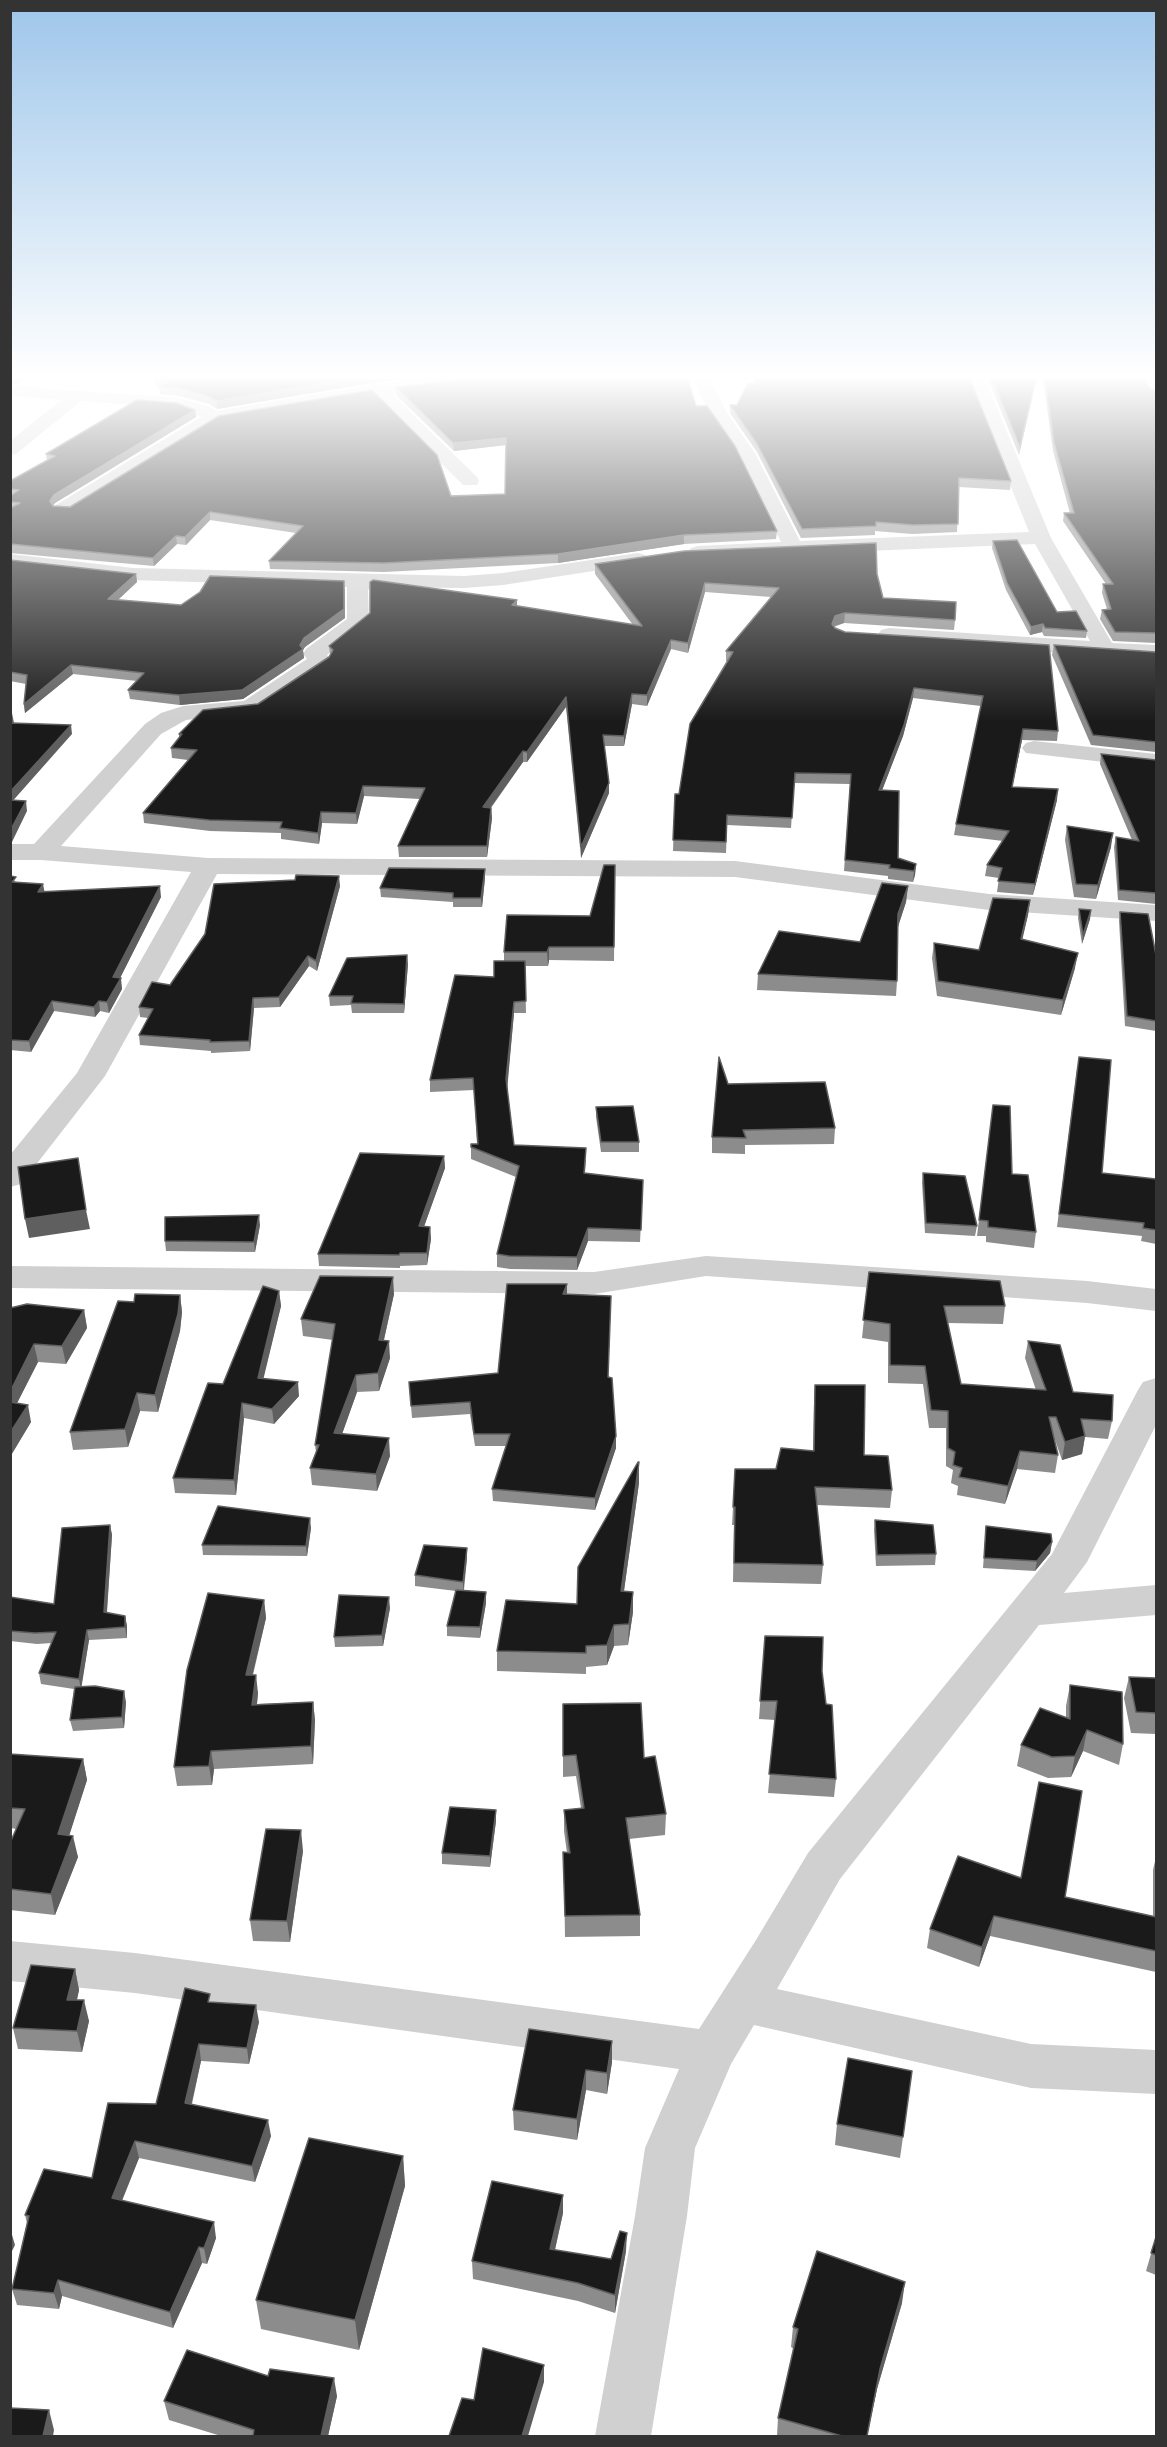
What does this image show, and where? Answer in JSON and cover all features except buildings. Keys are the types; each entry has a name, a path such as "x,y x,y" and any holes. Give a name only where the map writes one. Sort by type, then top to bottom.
{"street":[{"path":"63,509 89,493"},
{"path":"766,493 792,546"},
{"path":"1023,493 1041,538 1104,647"},
{"path":"684,552 1041,538"},
{"path":"10,560 132,574 464,582 503,579 661,556"},
{"path":"41,852 153,729 169,718 183,713 249,707 320,660 314,654 358,621 357,587 370,581"},
{"path":"867,634 1156,652"},
{"path":"1034,748 1156,761"},
{"path":"10,852 41,852 208,866 735,868 989,902 1156,913"},
{"path":"10,1177 90,1077 208,866"},
{"path":"10,1277 594,1282 706,1266 1087,1292 1156,1300"},
{"path":"623,2436 661,2216 670,2148 711,2052 824,1866 1067,1562 1156,1390"},
{"path":"1029,1611 1156,1600"},
{"path":"10,1961 135,1973 711,2052"},
{"path":"743,2002 1031,2066 1156,2072"}]}
